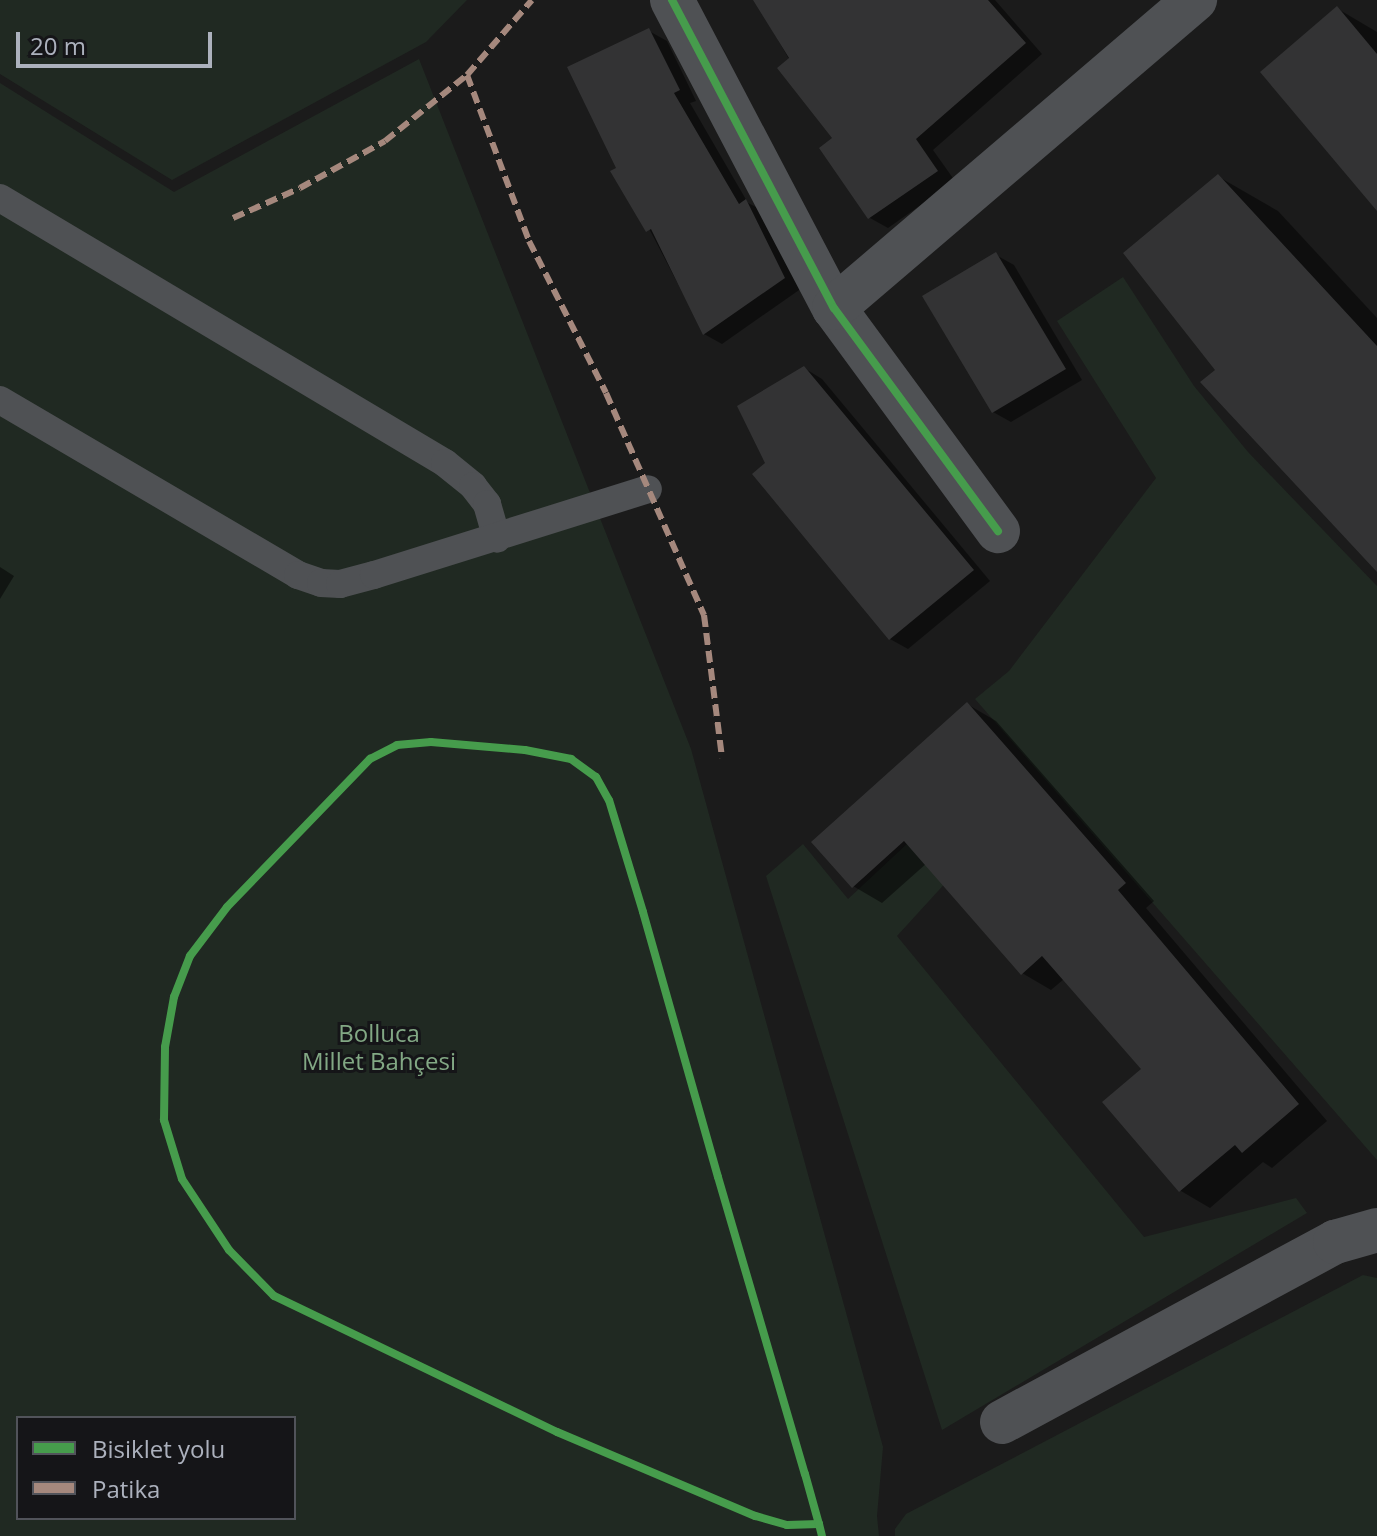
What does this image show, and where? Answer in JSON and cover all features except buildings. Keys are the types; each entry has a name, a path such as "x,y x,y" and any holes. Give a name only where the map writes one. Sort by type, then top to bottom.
{"street":[{"path":"672,0 834,308 998,531"},
{"path":"834,308 1195,0"},
{"path":"1002,1422 1335,1242 1377,1230"}],"lane":[{"path":"0,198 445,463 473,486 487,504 497,539"},
{"path":"0,400 298,575 321,583 340,584 497,539 648,489"}],"green space":[{"path":"0,0 467,0 426,42 172,180 0,74"},
{"name":"Bolluca Millet Bahçesi","path":"419,59 691,749 883,1447 877,1516 879,1536 0,1536 0,83 174,192"},
{"path":"1123,277 1194,386 1248,452 1377,586 1377,1160 975,699 1009,671 1156,478 1057,321"},
{"path":"924,828 960,867 897,936 1144,1237 1296,1198 1307,1213 942,1430 766,876 803,844 848,899"},
{"path":"1363,1275 1377,1278 1377,1536 895,1536 895,1529 906,1514"}],"marked path":[{"path":"233,218 300,188 385,141 467,75 532,0"},
{"path":"467,75 529,241 606,393 704,615 722,758"}],"cycle path":[{"path":"672,0 834,308 998,531"},
{"path":"819,1524 787,1525 755,1516 557,1432 274,1296 229,1250 182,1179 164,1120 165,1047 174,997 190,956 227,907 370,759 397,745 431,742 525,750 571,759 596,777 609,800 643,912 718,1177 805,1474 819,1524 822,1536"}]}
